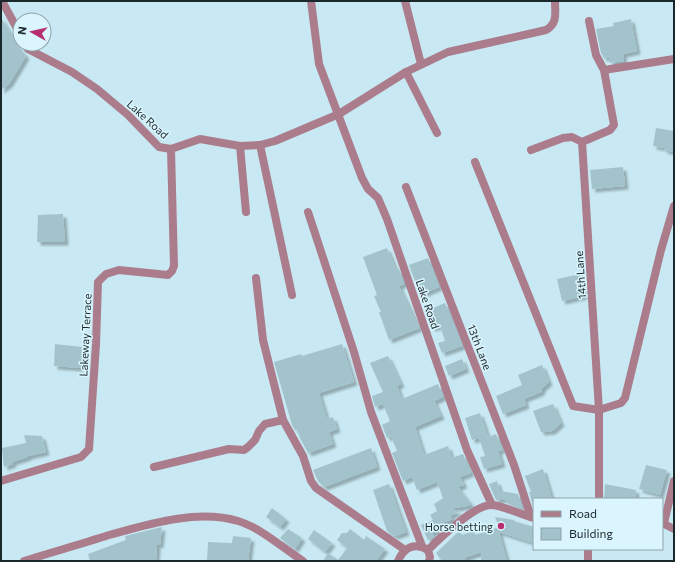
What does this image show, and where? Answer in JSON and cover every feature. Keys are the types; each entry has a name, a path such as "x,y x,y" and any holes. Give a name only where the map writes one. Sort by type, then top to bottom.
{"street":[{"path":"2,1 12,19"},
{"path":"311,1 318,64 339,114"},
{"path":"405,1 421,64"},
{"name":"Lake Road","path":"35,52 72,72 97,89 128,115 159,147 171,149 200,139 240,146 260,145 275,141 339,114 406,72 448,52 546,30 552,26 555,20 555,1"},
{"path":"531,150 572,136 582,142 613,128 614,125 604,70 596,55 589,21"},
{"path":"604,70 674,59"},
{"path":"406,72 437,133"},
{"name":"Lake Road","path":"339,114 362,178 368,189 378,198 387,219 467,450 492,504"},
{"name":"14th Lane","path":"582,142 599,410 599,498"},
{"path":"260,145 292,294"},
{"path":"240,146 246,212"},
{"name":"Lakeway Terrace","path":"1,481 81,457 89,449 96,344 98,282 106,274 119,270 168,275 172,271 174,266 171,149"},
{"path":"476,162 573,406 599,410 621,403 625,398 661,250 674,206"},
{"name":"13th Lane","path":"406,187 533,518"},
{"path":"308,212 354,352 371,412 425,548 430,557 429,561"},
{"path":"256,278 262,340 283,420 303,456 311,481 316,488 406,550"},
{"path":"154,467 229,450 244,450 255,440 259,431 265,424 283,420"},
{"path":"674,480 663,523 674,529"},
{"path":"425,548 468,515 482,507 492,504 533,518"},
{"path":"24,561 150,524 202,516 222,517 239,521 256,529 303,561"},
{"path":"398,561 406,550 414,545 425,548"},
{"path":"588,550 588,561"}],"building":[{"path":"1,17 12,37 12,52 23,52 26,56 9,84 1,90"},
{"path":"631,19 637,51 623,54 624,61 610,63 609,57 604,58 601,53 596,29 614,26 613,23"},
{"path":"656,128 674,131 674,152 653,146"},
{"path":"623,167 625,186 592,189 590,170"},
{"path":"63,214 65,242 37,242 38,215"},
{"path":"387,248 396,270 399,269 404,284 399,286 419,328 389,340 379,312 381,312 374,296 377,295 363,257"},
{"path":"428,258 439,287 420,295 409,265"},
{"path":"580,274 584,296 562,301 557,279"},
{"path":"445,303 462,346 442,353 438,343 445,341 440,326 432,328 426,311"},
{"path":"55,344 82,347 80,368 54,366"},
{"path":"342,344 354,382 319,393 327,419 333,417 337,429 329,432 333,444 308,453 297,429 295,430 292,425 274,362 301,354 302,356"},
{"path":"388,356 401,384 397,386 402,399 438,384 443,397 434,401 441,416 415,427 424,455 448,446 452,458 463,454 471,473 460,477 464,485 458,487 471,504 449,509 459,511 450,516 452,519 436,526 438,530 432,533 434,537 428,540 421,525 433,520 430,515 437,511 434,504 443,498 437,482 417,490 412,477 403,481 392,453 397,451 391,436 387,438 382,425 390,421 383,404 375,407 372,396 383,392 370,363"},
{"path":"462,359 466,369 449,376 445,366"},
{"path":"542,365 549,382 542,388 541,392 524,399 526,405 503,414 496,396 522,385 518,375"},
{"path":"553,404 561,423 552,431 541,432 533,411"},
{"path":"480,413 488,437 496,434 502,450 498,451 502,464 484,469 480,457 485,456 479,438 472,440 465,418"},
{"path":"24,435 42,436 46,452 28,456 12,462 13,464 4,467 2,448 26,443"},
{"path":"371,448 377,467 324,487 318,481 313,470"},
{"path":"646,465 667,470 660,495 639,489"},
{"path":"543,469 552,498 533,498 533,505 529,492 531,492 525,476"},
{"path":"497,481 500,491 518,494 522,508 503,499 496,500 489,484"},
{"path":"389,484 406,532 395,536 387,531 373,490"},
{"path":"605,484 636,490 635,498 604,498"},
{"path":"272,508 286,519 280,527 266,517"},
{"path":"495,517 514,520 533,527 533,543 499,532 507,561 481,561 481,552 464,558 466,561 442,561 436,553 459,531 462,535 474,531 475,535 499,527"},
{"path":"162,527 160,545 157,544 156,561 90,561 88,554 126,540 125,536"},
{"path":"288,529 302,538 295,549 280,538"},
{"path":"350,529 364,540 366,536 385,549 376,561 323,561 328,553 338,560 347,548 337,540 342,533 347,533"},
{"path":"314,530 332,543 325,552 308,539"},
{"path":"233,536 251,538 248,561 207,561 208,542 232,543"}],"place":[{"name":"Horse betting","path":"501,526"}]}
